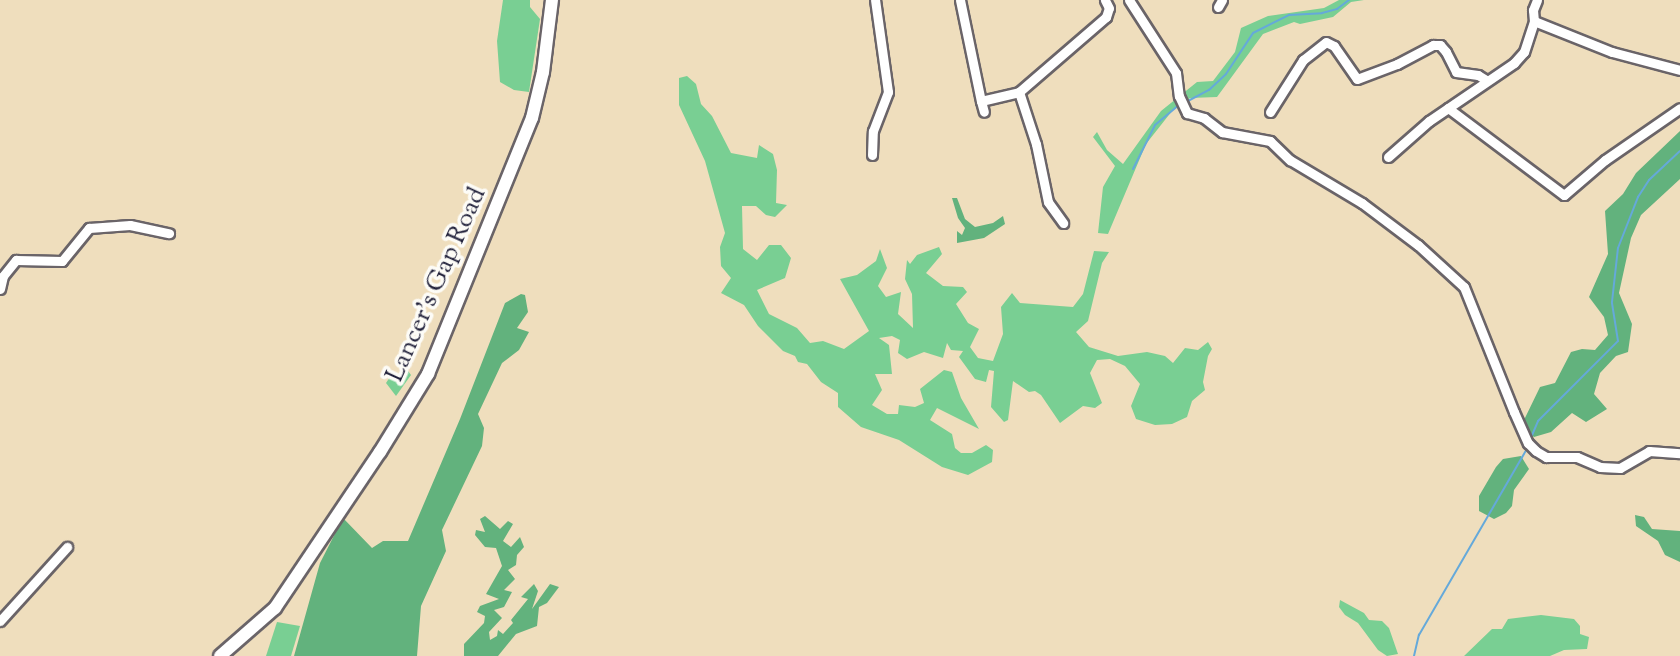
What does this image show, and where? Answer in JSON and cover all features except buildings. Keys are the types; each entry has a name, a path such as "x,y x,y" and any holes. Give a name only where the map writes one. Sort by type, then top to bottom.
{"main road":[{"name":"Lancer's Gap Road","path":"220,656 275,608 380,452 428,374 532,118 543,72 552,0"}],"street":[{"path":"872,155 873,131 888,92 875,0"},
{"path":"960,0 984,112"},
{"path":"981,101 1019,92 1106,17 1108,8 1105,0"},
{"path":"1129,0 1176,73 1179,96 1187,113 1204,118 1222,132 1270,141 1290,160 1362,203 1418,245 1464,287 1514,412 1528,443 1536,452 1546,457 1577,457 1600,467 1620,468 1649,451 1680,453"},
{"path":"1388,157 1448,108 1486,80 1502,72 1524,52 1534,21 1533,10 1538,0"},
{"path":"1534,21 1612,52 1680,70"},
{"path":"1270,112 1303,60 1326,42 1334,46 1357,79 1397,64 1433,45 1440,46 1446,52 1456,72 1478,75 1486,80"},
{"path":"1019,92 1036,144 1048,202 1063,223"},
{"path":"1448,108 1564,195 1605,160 1680,108"},
{"path":"0,289 8,267 16,260 62,261 89,228 130,225 169,233"},
{"path":"0,621 66,547"}],"green space":[{"path":"503,0 530,0 530,7 540,19 529,92 514,90 500,82 497,41"},
{"path":"1339,0 1364,0 1351,2 1333,17 1300,24 1294,22 1263,34 1217,97 1190,98 1172,111 1146,144 1108,234 1098,233 1103,187 1115,166 1093,137 1097,132 1107,150 1123,164 1161,111 1197,82 1213,81 1235,52 1241,28 1268,16 1324,8"},
{"path":"687,76 696,84 701,104 712,116 731,153 757,158 759,145 773,154 777,170 776,203 787,205 775,217 766,215 756,206 742,206 743,249 757,260 769,245 781,245 791,258 785,278 757,290 769,314 797,328 810,343 823,341 844,349 869,331 840,279 857,275 876,261 880,249 887,268 878,286 886,297 901,292 898,314 913,328 912,294 905,279 907,260 910,264 917,255 939,247 942,254 926,273 943,286 963,287 967,292 956,304 968,323 979,329 970,347 978,358 993,361 1003,334 1001,307 1012,293 1020,303 1073,307 1083,294 1094,251 1109,252 1102,263 1088,321 1076,332 1089,347 1118,356 1147,352 1165,356 1173,363 1185,348 1198,350 1208,342 1212,349 1203,382 1205,390 1192,401 1187,417 1172,424 1155,425 1136,419 1131,406 1140,384 1125,366 1110,359 1097,360 1090,373 1102,403 1095,408 1083,406 1060,423 1041,395 1035,391 1029,392 1013,381 1008,420 1004,422 991,407 994,371 989,370 986,382 975,379 959,357 963,351 951,350 947,343 943,358 924,352 907,359 898,353 900,340 892,336 879,338 889,345 892,374 875,374 882,390 872,405 887,414 898,414 899,405 915,407 924,403 920,389 944,370 952,372 961,398 979,429 937,408 930,420 952,434 955,448 961,453 972,453 986,445 993,450 992,462 968,475 942,467 899,440 861,427 838,407 838,393 821,382 807,364 798,362 795,356 783,351 758,326 744,305 721,293 731,278 721,266 720,247 725,233 705,161 679,105 679,78"},
{"path":"1680,131 1680,179 1641,215 1631,238 1619,293 1632,324 1628,352 1616,356 1600,373 1594,394 1607,409 1586,422 1572,413 1551,432 1534,437 1529,433 1524,420 1540,387 1555,383 1571,352 1595,350 1608,335 1604,317 1589,297 1608,254 1605,211 1623,194 1636,173"},
{"path":"952,198 957,198 965,219 975,227 993,223 1003,216 1005,224 984,238 957,243 957,231 962,235 965,228 958,218"},
{"path":"521,294 525,295 528,312 517,328 529,332 519,350 502,363 478,414 484,428 482,446 442,530 446,551 421,606 417,656 294,656 320,563 343,518 372,548 383,541 408,541 460,419 505,303"},
{"path":"408,371 411,375 396,396 386,383 390,377"},
{"path":"1521,456 1529,469 1514,490 1512,506 1506,513 1494,519 1479,511 1479,496 1496,467 1503,459"},
{"path":"1635,515 1644,517 1652,529 1680,531 1680,562 1665,555 1658,541 1636,526"},
{"path":"485,516 500,529 508,521 513,524 503,541 511,547 520,537 524,547 517,555 516,565 508,570 515,579 504,590 512,592 504,607 494,610 502,618 489,632 490,640 497,636 498,630 503,634 513,623 511,620 528,599 521,597 534,584 538,591 532,609 550,584 559,587 547,603 539,607 537,626 516,634 498,656 464,656 464,644 484,623 485,616 477,612 480,606 499,599 486,594 502,566 496,548 485,547 475,535 476,530 485,532 480,519"},
{"path":"1340,600 1364,613 1369,620 1382,621 1389,628 1398,654 1387,656 1378,650 1358,623 1345,615 1339,607"},
{"path":"1541,615 1574,619 1580,626 1580,634 1589,637 1587,649 1564,650 1550,656 1464,656 1492,629 1502,629 1508,619"},
{"path":"277,622 300,626 291,656 266,656"}],"waterway":[{"path":"1186,102 1209,90 1226,74 1253,33 1289,15 1322,13 1337,9 1349,0"},
{"path":"1133,169 1155,125 1178,106"},
{"path":"1530,440 1538,421 1618,341 1612,302 1618,248 1638,197 1649,180 1680,151"},
{"path":"1414,656 1419,635 1527,449"}]}
